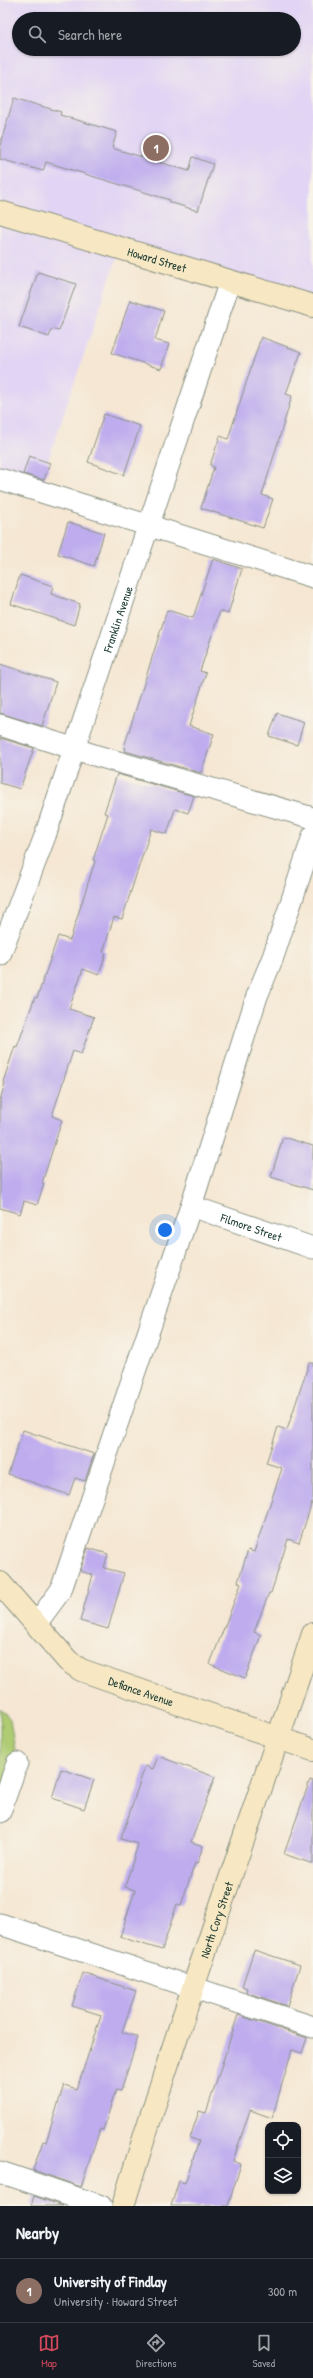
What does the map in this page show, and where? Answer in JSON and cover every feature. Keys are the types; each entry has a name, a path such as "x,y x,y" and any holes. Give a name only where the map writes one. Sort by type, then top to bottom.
{"street":[{"name":"Howard Street","path":"0,212 313,306"},
{"name":"Franklin Avenue","path":"0,955 45,836 230,280"},
{"path":"0,479 149,524 313,577"},
{"path":"0,725 74,749 313,818"},
{"path":"36,1624 61,1590 191,1206 257,996 273,957 313,836"},
{"name":"Filmore Street","path":"191,1206 313,1248"},
{"name":"Defiance Avenue","path":"0,1583 68,1661 81,1670 313,1750"},
{"name":"North Cory Street","path":"122,2206 167,2061 313,1634"},
{"path":"0,1812 17,1763"},
{"path":"0,1924 313,2027"},
{"path":"0,2172 101,2206"}],"shaded area":[{"path":"0,0 313,0 313,307 120,248 38,490 0,479"}],"green space":[{"path":"0,1708 10,1719 17,1763 0,1812"}],"building":[{"path":"14,98 61,112 60,115 117,132 112,148 189,171 193,157 213,164 198,211 169,202 170,200 46,162 43,171 0,159 0,145"},
{"path":"38,272 76,284 59,331 52,329 49,337 19,327"},
{"path":"130,300 164,311 155,340 169,344 161,369 112,353"},
{"path":"261,337 301,352 286,394 292,396 262,495 273,499 263,528 201,508 214,467 210,465 220,436 228,439"},
{"path":"104,414 140,426 124,475 88,462"},
{"path":"29,456 50,463 44,480 23,474"},
{"path":"68,522 104,533 94,566 58,554"},
{"path":"213,559 242,569 228,614 220,611 200,671 206,673 189,726 214,734 201,773 125,751 126,748 124,747 167,610 193,618"},
{"path":"20,575 53,586 51,594 80,604 74,625 11,604"},
{"path":"0,664 56,682 42,726 0,713"},
{"path":"277,713 304,722 297,745 269,736"},
{"path":"0,738 34,748 20,789 0,783"},
{"path":"117,774 194,796 188,813 175,809 167,834 151,829 122,919 114,917 103,952 106,953 99,975 83,969 69,1009 94,1017 81,1054 73,1051 52,1116 62,1120 42,1183 44,1184 37,1205 24,1201 20,1214 0,1208 0,1100 5,1083 3,1082 15,1046 17,1047 35,997 37,998 58,936 70,940 95,861 93,860 108,814 104,813"},
{"path":"283,1137 313,1146 313,1190 271,1177"},
{"path":"309,1363 313,1363 313,1499 299,1543 288,1539 271,1593 269,1593 254,1632 261,1635 245,1678 210,1664 241,1584 238,1582 248,1550 254,1552 282,1468 266,1463 278,1427 287,1430"},
{"path":"23,1430 94,1454 85,1481 75,1478 69,1495 8,1474"},
{"path":"88,1548 108,1554 104,1568 124,1573 108,1629 80,1621 93,1575 80,1571"},
{"path":"158,1756 215,1777 191,1842 203,1846 197,1864 195,1863 181,1905 177,1904 162,1950 120,1937 135,1890 125,1887 138,1844 121,1839 145,1766 153,1769"},
{"path":"61,1769 94,1780 84,1809 52,1798"},
{"path":"310,1780 313,1781 313,1864 284,1854"},
{"path":"254,1950 300,1965 287,2006 246,1992 247,1988 242,1986"},
{"path":"83,1973 136,1991 122,2032 138,2037 121,2091 116,2090 103,2130 100,2129 81,2187 33,2170 43,2141 46,2142 64,2085 77,2089 101,2015 72,2006"},
{"path":"238,2015 307,2038 302,2053 292,2050 272,2118 250,2110 233,2161 241,2164 228,2206 171,2206 179,2181 185,2183 199,2141 190,2138 199,2111 206,2113"},
{"path":"34,2196 63,2206 31,2206"}],"place":[{"name":"University of Findlay","path":"156,148"}]}
